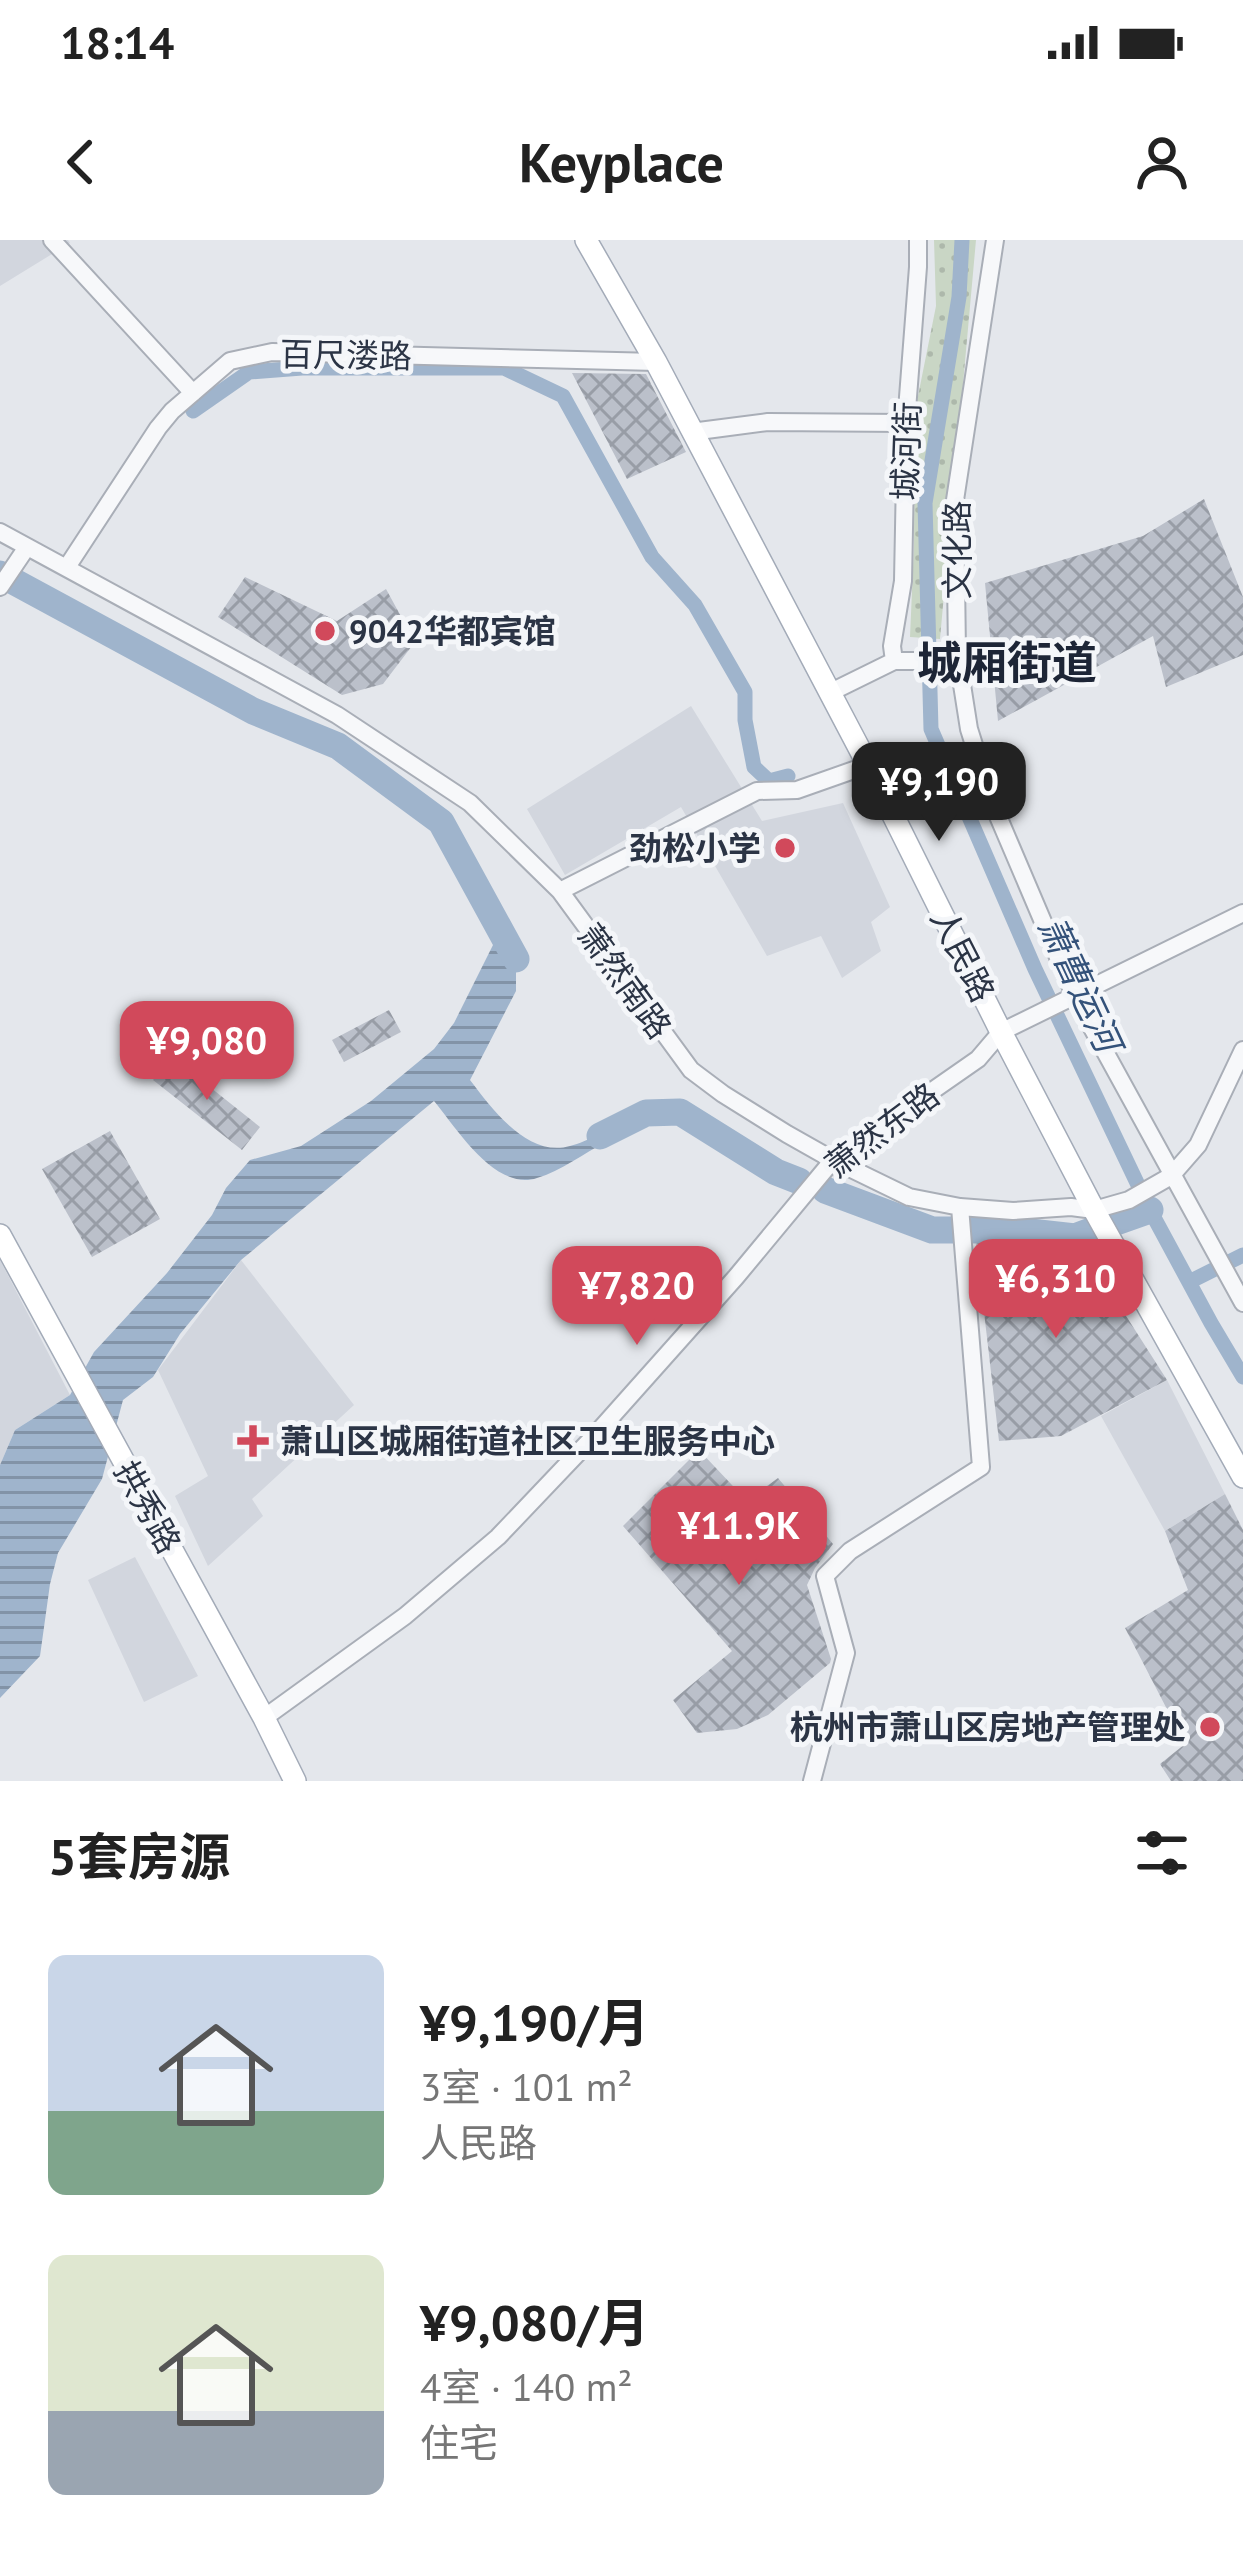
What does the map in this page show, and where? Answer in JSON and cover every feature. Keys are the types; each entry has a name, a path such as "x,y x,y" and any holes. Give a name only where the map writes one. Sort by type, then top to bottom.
{"main road":[{"name":"人民路","path":"586,240 656,362 868,765 1094,1210 1243,1477"},
{"name":"拱秀路","path":"0,1234 296,1781"}],"street":[{"path":"52,240 193,393"},
{"name":"城河街","path":"894,661 892,646 903,581 906,423 918,240"},
{"name":"文化路","path":"995,240 955,500 958,662 969,729 992,802 1071,998 1167,1178 1243,1303"},
{"name":"百尺溇路","path":"67,566 158,428 230,361 272,352 656,362"},
{"path":"691,432 768,422 906,423"},
{"name":"萧然南路","path":"0,532 337,715 470,803 560,891 691,1070 833,1160 909,1197 960,1208 1013,1211 1094,1210 1129,1199 1167,1178 1198,1145 1243,1050"},
{"path":"0,587 27,547"},
{"path":"829,692 894,661 958,662"},
{"path":"560,891 758,791 797,790 868,765"},
{"name":"萧然东路","path":"264,1718 405,1616 498,1537 736,1277 833,1160 978,1059 1001,1032 1243,914"},
{"path":"812,1781 845,1653 825,1576 850,1551 981,1467 960,1208"}],"shaded area":[{"path":"0,240 68,240 70,243 0,286"},
{"name":"劲松小学","path":"691,706 762,821 843,803 890,907 871,922 881,951 842,978 821,936 767,956 681,807 565,875 527,809"},
{"path":"0,1260 70,1395 15,1430 0,1465"},
{"name":"萧山区城厢街道社区卫生服务中心","path":"241,1260 354,1405 252,1499 263,1516 208,1566 175,1496 208,1476 158,1370"},
{"path":"1167,1380 1225,1494 1165,1531 1101,1416"},
{"path":"135,1557 198,1676 144,1702 88,1580"}],"green space":[{"path":"934,240 976,240 940,639 910,637 915,411 936,306"}],"water":[{"path":"500,931 516,959 516,991 470,1080 512,1128 540,1145 570,1146 597,1135 606,1142 555,1171 522,1180 492,1167 434,1101 241,1260 180,1334 153,1377 123,1400 102,1479 58,1553 40,1656 0,1698 0,1465 15,1430 70,1395 94,1352 167,1273 250,1160 301,1146 371,1101 434,1049 454,1023"}],"building":[{"path":"572,373 646,374 686,452 627,479"},
{"path":"1204,499 1243,597 1243,655 1166,687 1153,636 998,721 985,583 1143,536"},
{"name":"9042华都宾馆","path":"245,577 337,621 386,589 415,642 383,684 342,695 218,617"},
{"path":"389,1010 401,1032 344,1062 332,1040"},
{"path":"172,1057 260,1127 242,1150 153,1080"},
{"path":"110,1131 160,1219 92,1257 42,1169"},
{"path":"976,1243 1082,1247 1167,1380 1061,1436 999,1441"},
{"path":"699,1450 747,1501 778,1478 833,1544 807,1585 830,1663 768,1715 737,1729 697,1733 673,1700 732,1651 623,1526"},
{"path":"1225,1494 1243,1530 1243,1781 1171,1781 1160,1764 1185,1744 1125,1628 1188,1590 1165,1531"}],"waterway":[{"name":"萧曹运河","path":"962,240 959,297 925,503 931,729 1035,969 1150,1210 1243,1377"},
{"path":"193,411 249,372 302,368 504,368 563,396 652,557 695,605 745,692 754,767 769,781 788,776"},
{"path":"0,574 253,711 338,746 441,822 516,959"},
{"path":"600,1136 646,1113 680,1112 776,1172 799,1181"},
{"path":"825,1190 932,1230 1012,1230 1075,1237 1091,1231"},
{"path":"1116,1222 1150,1210"},
{"path":"1189,1282 1243,1255"}],"place":[{"name":"9042华都宾馆","path":"325,631"},
{"name":"劲松小学","path":"785,848"},
{"name":"萧山区城厢街道社区卫生服务中心","path":"253,1441"},
{"name":"杭州市萧山区房地产管理处","path":"1210,1727"}],"district":[{"name":"城厢街道","path":"1007,663"}]}
